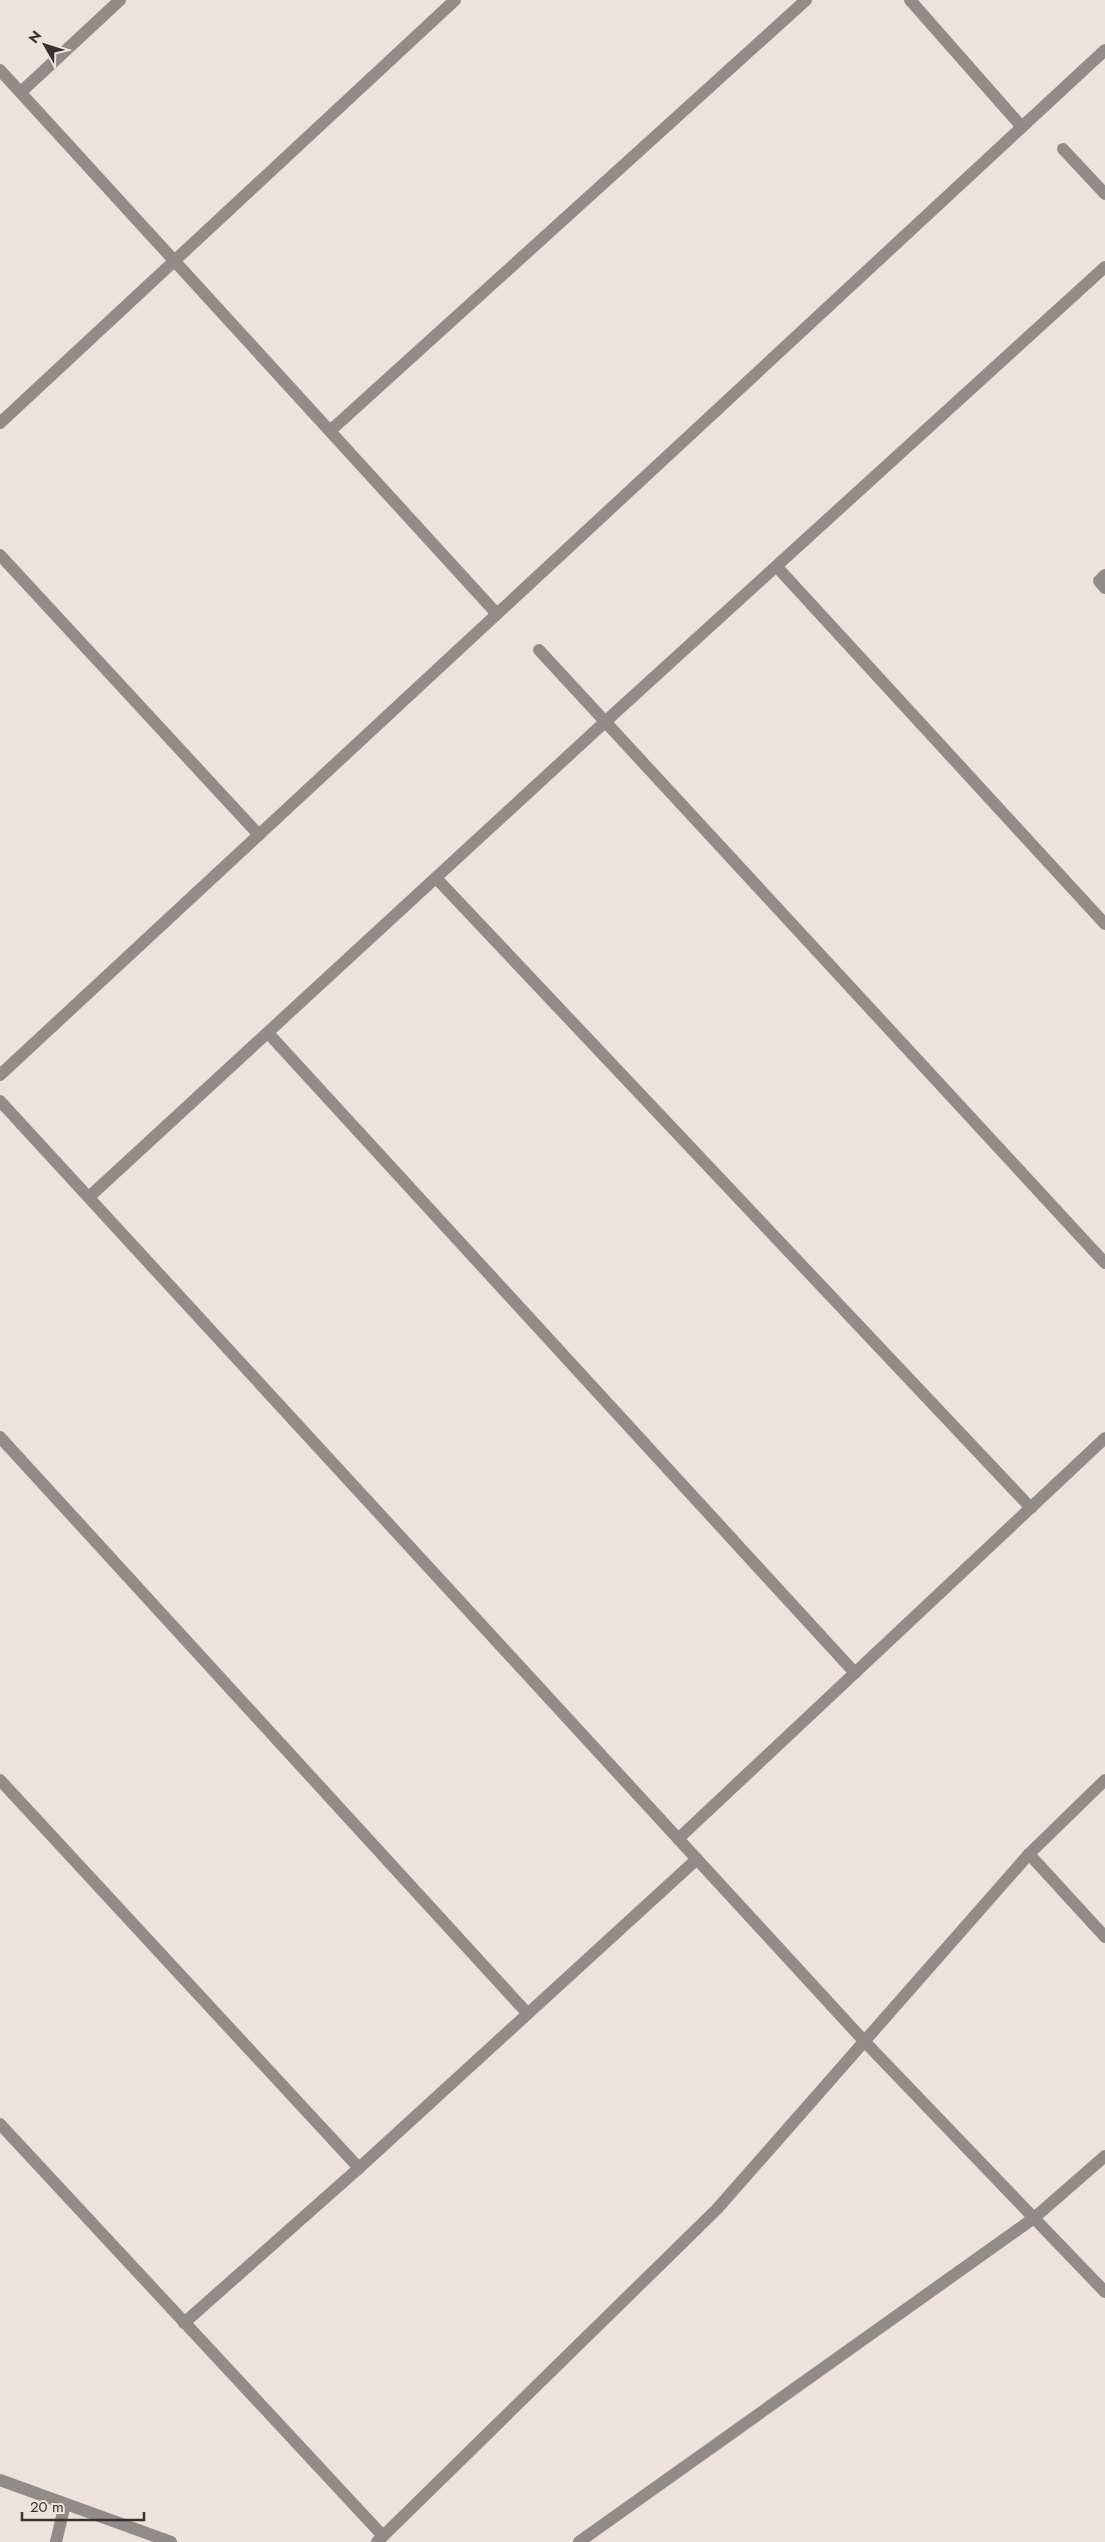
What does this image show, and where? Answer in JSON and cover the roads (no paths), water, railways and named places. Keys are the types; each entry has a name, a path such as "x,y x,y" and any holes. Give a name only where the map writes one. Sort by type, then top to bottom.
{"street":[{"path":"21,92 120,0"},
{"path":"0,423 173,260 455,0"},
{"path":"330,431 806,0"},
{"path":"910,0 1022,127"},
{"path":"0,1075 1105,50"},
{"path":"0,70 497,614"},
{"path":"1064,149 1105,194"},
{"path":"88,1197 437,879 606,721 1105,267"},
{"path":"0,555 259,835"},
{"path":"777,567 1105,924"},
{"path":"1105,575 1099,581 1105,588"},
{"path":"539,650 1105,1263"},
{"path":"437,879 1031,1508"},
{"path":"268,1033 855,1673"},
{"path":"0,1100 866,2042 1105,2292"},
{"path":"0,1437 527,2013"},
{"path":"678,1839 1105,1438"},
{"path":"0,1780 359,2168"},
{"path":"0,2124 184,2322 380,2539 717,2209 866,2042 1029,1854 1105,1780"},
{"path":"1029,1854 1105,1937"},
{"path":"184,2322 359,2168 697,1859"},
{"path":"579,2542 1034,2218 1105,2156"},
{"path":"0,2480 171,2542"},
{"path":"56,2542 65,2504"}]}
